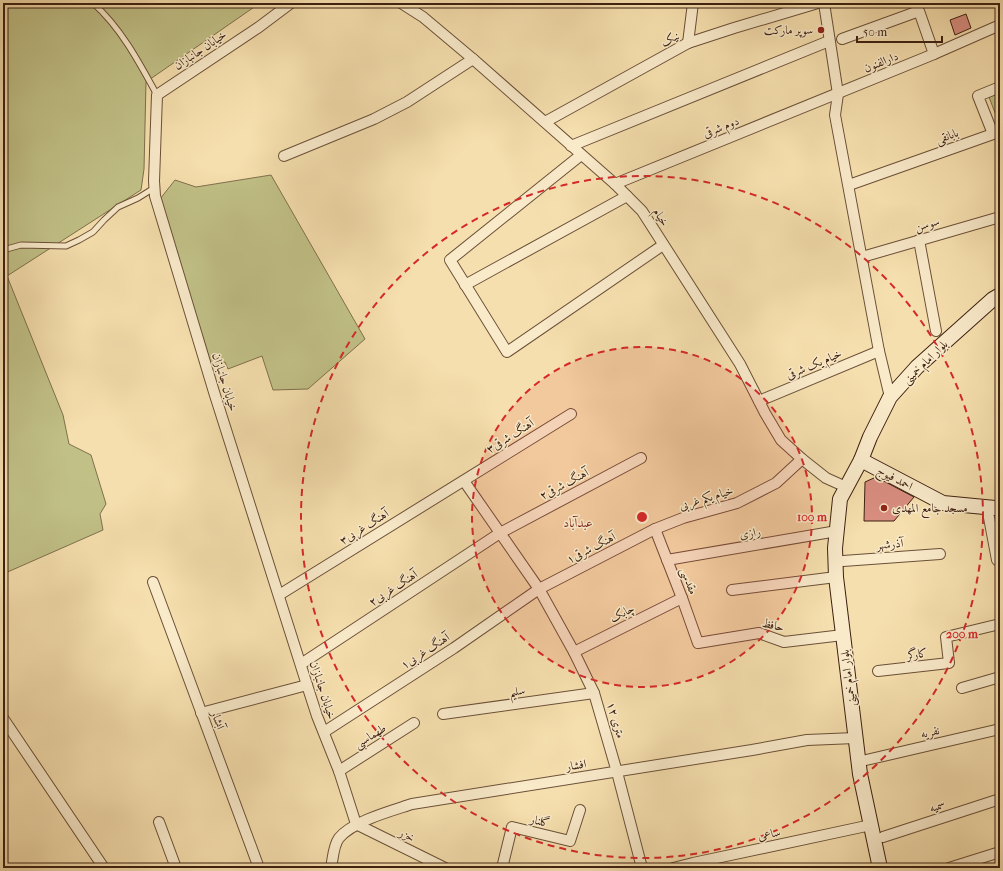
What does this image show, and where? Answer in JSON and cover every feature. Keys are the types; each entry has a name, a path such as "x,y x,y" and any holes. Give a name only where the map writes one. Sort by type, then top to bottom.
{"street":[{"name":"خیابان جانبازان","path":"291,3 259,27 157,95 154,188 155,196 214,392 308,686 339,771 356,824"},
{"name":"خیام","path":"401,3 423,16 615,184 642,212 740,364 759,402 781,440 826,478 846,487"},
{"path":"688,43 694,3"},
{"name":"نیک","path":"544,122 688,43 818,3"},
{"path":"824,3 838,94 835,115 879,351 890,397"},
{"path":"842,39 919,11 934,54"},
{"name":"دارالفنون","path":"838,94 1000,25"},
{"path":"571,146 829,41"},
{"path":"284,156 374,119 407,102 473,60"},
{"name":"بابانقی","path":"848,185 993,134 978,96 1000,87"},
{"name":"دوم شرقی","path":"615,184 838,94"},
{"path":"581,155 450,260 507,352 663,245"},
{"path":"466,285 626,196"},
{"name":"سوسن","path":"862,257 1000,216"},
{"path":"919,240 936,331"},
{"name":"بلوار امام خمینی","path":"880,868 860,774 836,577 835,548 840,499 861,460 870,437 890,397 917,367 993,299 1000,295"},
{"name":"خیام یک شرقی","path":"759,402 879,351"},
{"name":"آهنگ شرقی۳","path":"464,481 571,414"},
{"name":"آهنگ شرقی۲","path":"500,533 641,458"},
{"name":"خیام یکم غربی","path":"655,529 683,518 737,503 776,483 802,459"},
{"name":"احمد فیوج","path":"861,460 943,503 993,507"},
{"name":"آهنگ غربی۳","path":"279,595 464,481"},
{"name":"۱۲ متری","path":"464,481 539,589 574,652 594,693 617,772 642,868"},
{"name":"بلوار امام خمینی","path":"846,487 848,500 843,561 844,576 866,760 889,868"},
{"path":"993,507 997,560"},
{"name":"مقدسی","path":"655,529 698,642"},
{"name":"آهنگ شرقی۱","path":"539,589 655,529"},
{"name":"رازی","path":"667,560 837,531"},
{"name":"آهنگ غربی۲","path":"301,664 500,533"},
{"name":"آذرشهر","path":"843,561 940,554"},
{"path":"732,590 836,577"},
{"name":"آبشار","path":"153,582 259,868"},
{"name":"آهنگ غربی۱","path":"324,732 454,648 539,589"},
{"name":"چابک","path":"574,652 682,598"},
{"name":"کارگر","path":"878,672 949,663 946,637 1000,624"},
{"name":"حافظ","path":"698,642 759,633 784,642 843,635"},
{"path":"962,688 1000,677"},
{"path":"201,713 308,686"},
{"name":"سلیم","path":"443,714 594,693"},
{"path":"3,718 104,868"},
{"name":"طهماسبی","path":"339,771 414,724"},
{"name":"نفریه","path":"866,760 1000,729"},
{"name":"افشار","path":"331,868 333,852 338,839 347,830 356,824 412,804 807,740 855,738"},
{"name":"سمیه","path":"882,837 1000,799"},
{"name":"گلنار","path":"502,868 512,827 570,841 580,810"},
{"path":"159,822 176,868"},
{"name":"خزر","path":"356,824 445,868"},
{"name":"ساعی","path":"673,868 871,825"},
{"path":"949,868 1000,852"}],"lane":[{"path":"93,3 105,13 125,41 145,72 157,95"},
{"path":"3,250 21,245 66,246 93,232 118,208 154,188"}],"green space":[{"path":"3,3 260,3 146,82 144,169 141,190 7,276 63,415 69,444 91,455 106,504 100,514 103,530 3,574"},
{"path":"1000,93 1000,126 989,97"},
{"path":"271,175 365,339 308,389 273,390 262,356 228,369 225,362 212,367 160,199 175,180 196,187"}],"building":[{"path":"966,14 971,28 955,35 950,20"},
{"name":"مسجد جامع المهدی","path":"876,477 914,497 894,521 864,521 865,482"}],"place":[{"name":"سوپر مارکت","path":"821,30"},
{"name":"مسجد جامع المهدی","path":"884,508"}],"district":[{"name":"عبدآباد","path":"578,522"}]}
